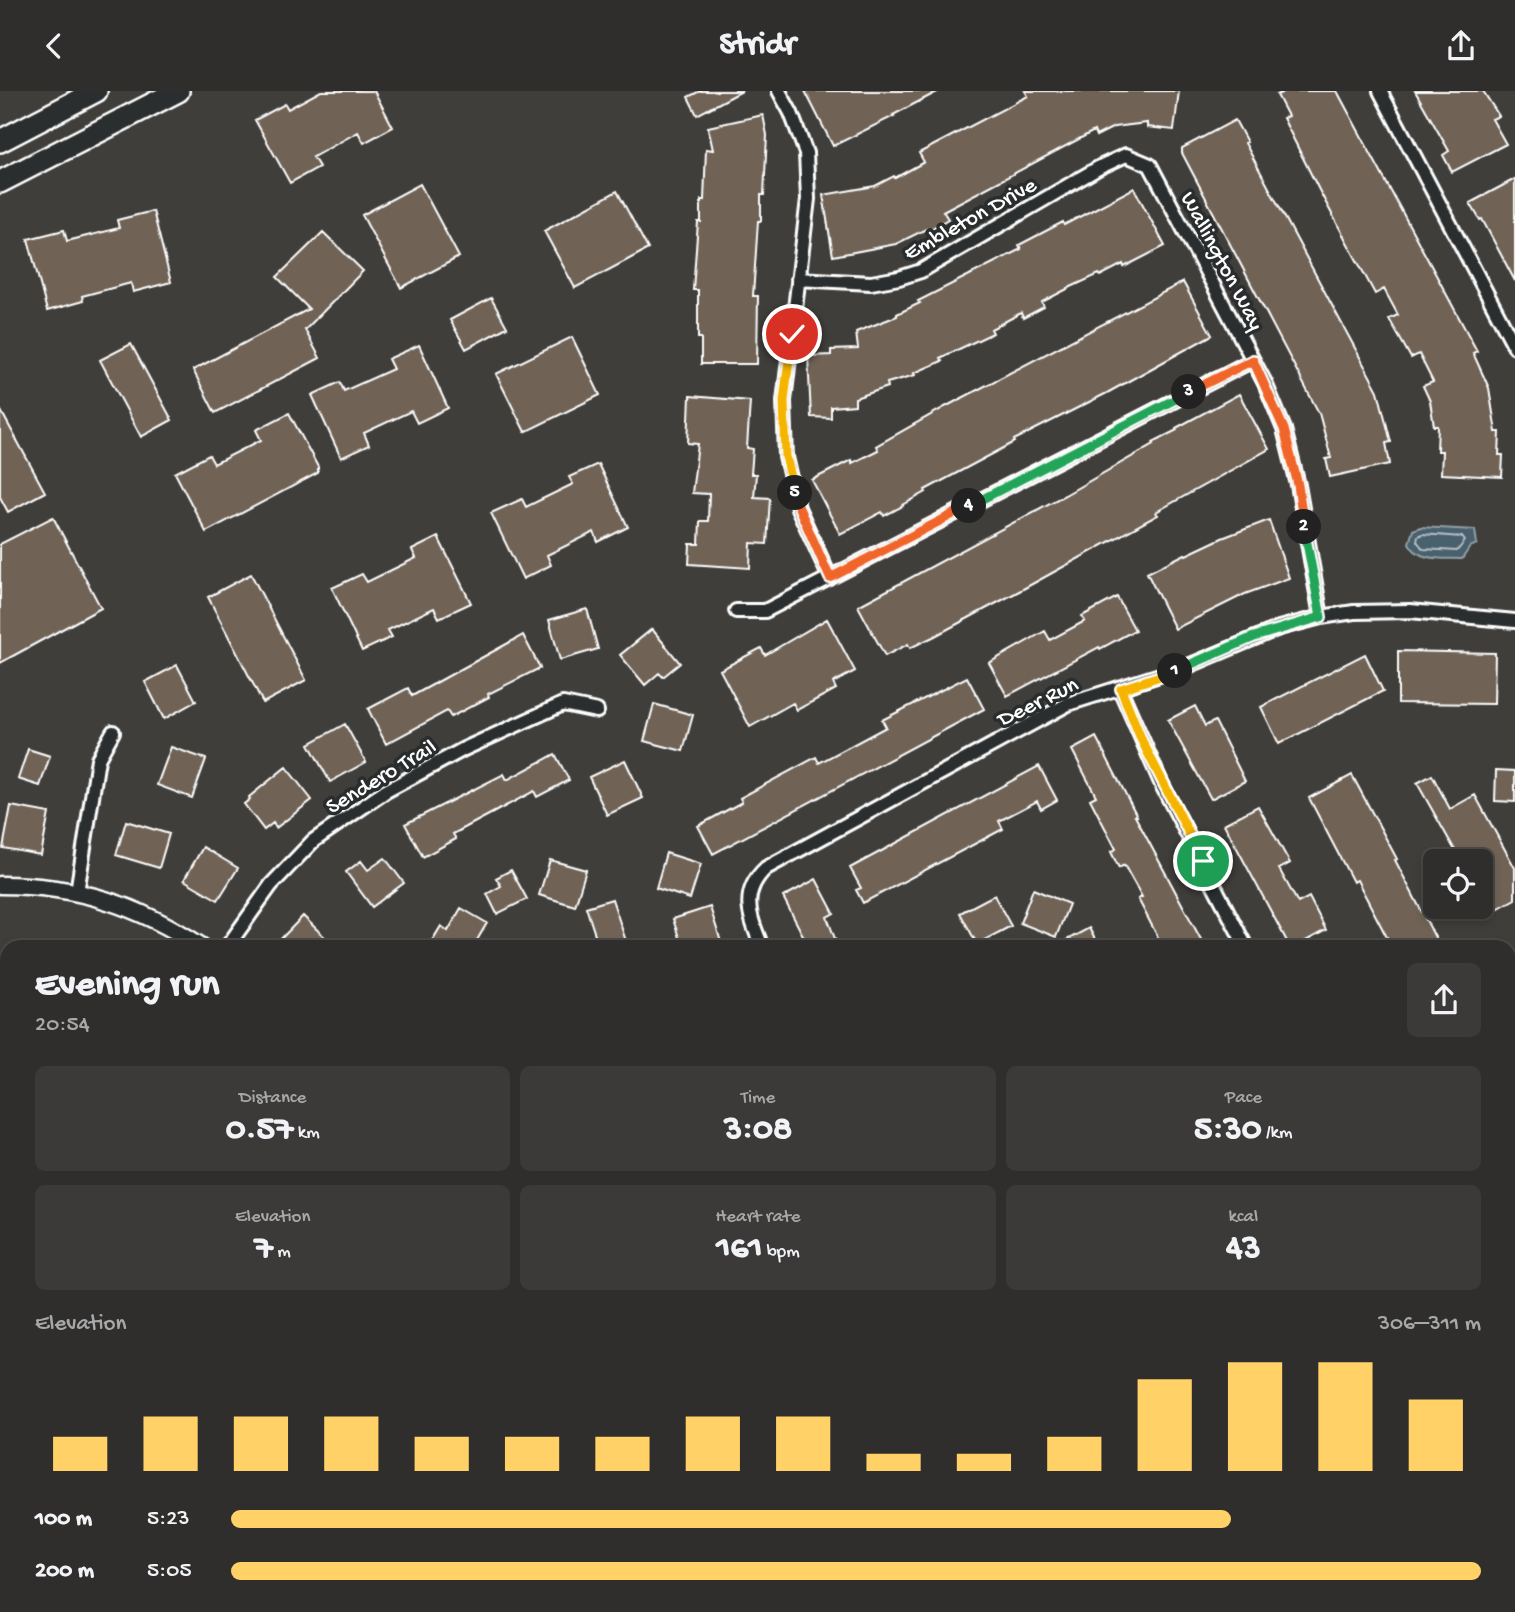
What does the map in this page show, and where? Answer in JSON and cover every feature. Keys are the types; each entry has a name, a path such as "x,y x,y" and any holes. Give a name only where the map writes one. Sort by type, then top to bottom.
{"main road":[{"path":"0,141 96,91"},
{"path":"0,183 172,92"}],"street":[{"path":"779,91 806,153 808,199 784,401 786,457 799,508 830,578"},
{"path":"1380,91 1515,347"},
{"name":"Embleton Drive","path":"799,279 872,283 921,271 1100,167 1126,155 1150,165"},
{"name":"Wallington Way","path":"1150,165 1253,360 1284,429 1298,485 1321,617"},
{"path":"736,611 765,611 1253,360"},
{"name":"Deer Run","path":"760,940 748,906 754,879 766,868 1068,704 1188,666 1254,637 1321,617 1354,612 1410,611 1515,621"},
{"path":"1121,689 1163,785 1242,940"},
{"name":"Sendero Trail","path":"232,940 271,885 313,841 386,791 464,750 563,704 597,712"},
{"path":"76,892 98,759 113,732"},
{"path":"0,885 38,885 128,906 191,940"}],"water":[{"path":"1420,527 1475,530 1477,544 1470,547 1462,559 1425,556 1413,549 1409,543 1413,530"}],"building":[{"path":"321,91 374,91 393,127 364,143 358,132 313,157 319,167 290,183 255,120 285,104 288,109"},
{"path":"700,91 742,91 697,115 688,97"},
{"path":"805,91 939,91 833,146"},
{"path":"1025,91 1179,91 1174,130 1147,127 1147,123 1114,127 1096,136 1094,131 943,211 948,219 927,231 926,229 896,244 833,256 823,195 875,186 894,176 895,178 924,162 919,153 1028,96"},
{"path":"1285,91 1337,91 1477,351 1473,353 1489,388 1496,432 1500,432 1502,477 1441,474 1442,451 1437,451 1438,426 1434,426 1430,401 1423,386 1433,382 1419,354 1411,358 1389,319 1398,315 1384,289 1375,294 1319,190 1283,118 1288,116 1277,95"},
{"path":"1415,91 1483,91 1499,116 1492,119 1506,144 1452,172 1443,155 1449,151"},
{"path":"763,115 767,135 764,195 761,195 761,221 758,221 753,296 758,296 757,364 701,364 698,290 693,290 698,222 701,222 701,200 704,200 706,149 713,150 708,127"},
{"path":"1235,120 1378,391 1391,442 1386,443 1390,464 1330,477 1326,459 1331,458 1319,413 1182,153 1182,148"},
{"path":"1515,179 1515,281 1482,219 1480,220 1470,203"},
{"path":"420,184 459,257 401,288 362,215"},
{"path":"1134,188 1165,246 1124,267 1123,264 1071,287 1042,302 1044,307 1023,318 1021,313 991,329 993,333 940,358 942,361 914,373 915,375 887,383 888,387 855,398 855,405 831,407 831,418 811,417 808,356 831,355 831,350 858,349 856,332 897,316 920,303 918,301 1021,249 1019,245"},
{"path":"617,191 648,249 575,288 544,231"},
{"path":"153,211 171,282 133,292 131,283 82,296 83,301 47,311 28,239 64,230 67,241 119,228 117,220"},
{"path":"323,232 363,271 305,330 320,358 215,413 193,370 309,309 277,277"},
{"path":"1183,282 1212,335 1014,440 1015,442 925,490 926,492 903,506 884,516 882,512 840,534 812,480 878,450 876,446 945,407"},
{"path":"491,298 507,327 466,349 450,320"},
{"path":"572,337 600,395 525,432 496,374"},
{"path":"131,344 172,420 141,437 100,360"},
{"path":"419,345 448,408 417,423 411,411 364,433 369,445 341,458 312,395 340,382 344,391 393,369 388,359"},
{"path":"1239,394 1269,449 1156,512 1158,515 1023,589 933,637 910,648 908,644 885,656 858,606 1065,495 1154,444 1153,442 1177,430 1176,428"},
{"path":"690,396 750,401 747,448 753,449 751,474 756,474 754,497 770,498 767,544 751,543 750,568 689,564 690,544 699,544 700,521 708,521 709,494 692,493 698,444 688,443"},
{"path":"0,409 45,492 8,512 0,497"},
{"path":"289,413 318,467 318,473 206,532 175,473 209,455 214,464 261,440 256,430"},
{"path":"598,464 628,527 598,542 594,532 547,555 551,565 523,579 491,513 522,499 526,507 573,484 569,477"},
{"path":"53,517 101,608 0,663 0,544"},
{"path":"1269,520 1289,578 1245,594 1175,629 1147,573 1185,554"},
{"path":"438,537 471,603 439,618 434,608 388,630 392,637 362,651 332,588 362,574 367,582 416,558 412,550"},
{"path":"251,574 306,680 263,703 208,597"},
{"path":"1117,597 1135,630 1007,696 989,663 1045,631 1050,640 1085,621 1082,616"},
{"path":"587,609 598,649 560,660 549,620"},
{"path":"827,619 855,671 833,683 836,689 797,710 793,703 750,727 720,670 761,648 765,655"},
{"path":"652,629 680,663 663,677 659,673 645,685 620,655"},
{"path":"523,635 540,668 488,694 489,697 451,717 447,711 386,744 368,709 408,688 412,696"},
{"path":"1398,651 1495,653 1494,704 1398,703"},
{"path":"1365,654 1383,691 1279,744 1261,707"},
{"path":"177,665 196,701 164,719 145,682"},
{"path":"967,677 984,709 713,854 698,826 742,802 740,798 816,757 819,763 886,727 882,720"},
{"path":"654,704 693,715 683,751 644,741"},
{"path":"1195,706 1205,726 1215,721 1245,781 1211,799 1168,720"},
{"path":"345,724 366,762 330,782 309,744"},
{"path":"1096,737 1201,940 1159,940 1138,899 1142,897 1124,865 1119,868 1111,852 1116,849 1090,799 1096,796 1072,750"},
{"path":"171,747 206,759 192,798 157,785"},
{"path":"28,749 50,756 40,786 18,779"},
{"path":"555,754 569,780 537,797 534,791 453,834 456,839 423,857 405,824 504,774 507,780"},
{"path":"625,760 643,798 607,815 589,777"},
{"path":"1039,766 1057,800 1041,809 1037,801 999,821 1003,829 863,903 856,890 861,888 850,868"},
{"path":"286,767 312,800 276,828 273,823 264,830 244,804"},
{"path":"1496,770 1515,771 1515,802 1495,801"},
{"path":"1352,775 1397,859 1395,860 1423,919 1426,919 1436,940 1388,940 1357,880 1353,882 1309,798"},
{"path":"1432,775 1450,809 1475,795 1515,868 1515,899 1493,911 1493,849 1454,849 1417,783"},
{"path":"11,806 49,813 41,855 3,848"},
{"path":"1258,806 1290,863 1279,869 1298,903 1309,897 1326,930 1308,940 1286,940 1224,824"},
{"path":"126,821 169,834 159,868 116,855"},
{"path":"203,847 238,868 218,900 184,880"},
{"path":"666,853 701,864 690,899 656,888"},
{"path":"385,858 404,883 372,907 346,872 361,861 368,870"},
{"path":"550,860 586,870 575,906 539,895"},
{"path":"511,870 527,899 497,914 487,894 501,886 496,878"},
{"path":"816,879 834,913 827,917 835,940 805,940 783,897"},
{"path":"1033,889 1069,904 1056,937 1020,923"},
{"path":"994,895 1011,926 985,940 975,940 960,913"},
{"path":"612,899 626,940 597,940 586,907"},
{"path":"710,907 720,940 680,940 673,919"},
{"path":"461,908 487,923 477,940 433,940 441,926 448,931"},
{"path":"303,916 328,940 280,940"},
{"path":"1089,928 1095,940 1067,940"}],"route":[{"path":"792,334 784,401 786,457 799,508 830,578 1253,360 1284,429 1298,485 1321,617 1254,637 1188,666 1121,689 1142,741 1203,861"}]}
